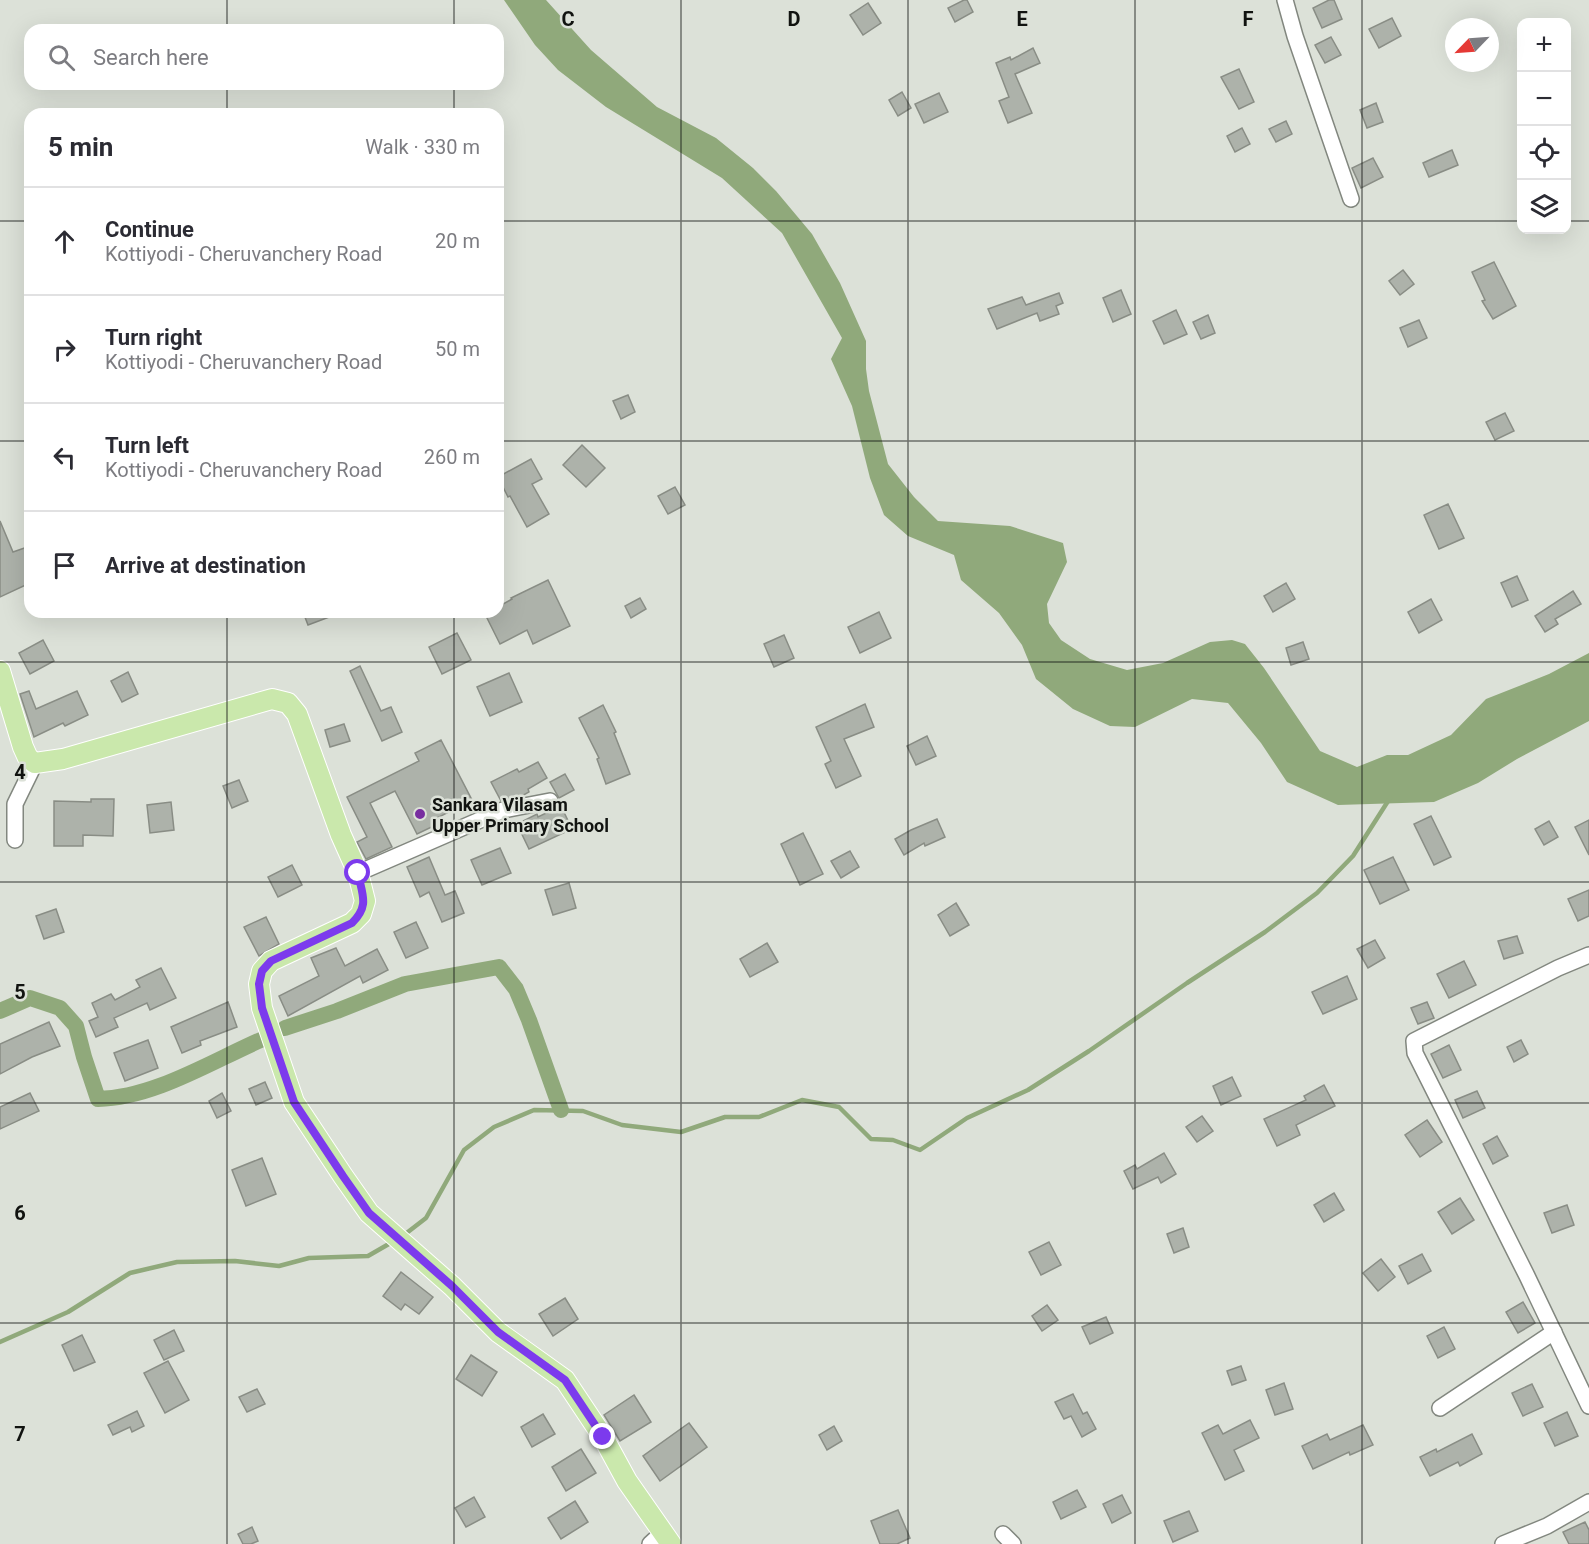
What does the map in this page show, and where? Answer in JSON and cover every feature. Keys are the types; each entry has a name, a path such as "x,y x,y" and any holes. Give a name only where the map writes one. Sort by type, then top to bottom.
{"main road":[{"path":"0,670 23,747 28,758 35,763 75,756 272,699 288,703 297,714 341,835 358,873 365,901 361,914 352,923 271,961 262,971 259,984 262,1008 294,1102 363,1204 389,1232 452,1286 498,1332 565,1380 603,1437 661,1540"}],"street":[{"path":"1286,0 1295,36 1351,199"},
{"path":"15,840 15,804 35,763"},
{"path":"358,873 503,810 550,801"},
{"path":"1589,955 1558,968 1414,1041 1415,1053 1589,1406"},
{"path":"1440,1408 1554,1332"},
{"path":"1503,1544 1547,1526 1589,1502"}],"shaded area":[{"path":"504,0 546,0 591,50 657,107 716,138 753,168 776,191 812,234 840,283 866,341 869,391 888,464 914,497 938,521 1010,526 1063,543 1067,562 1047,604 1049,623 1061,640 1090,659 1127,670 1163,663 1210,642 1232,640 1245,644 1320,751 1357,767 1387,755 1408,755 1451,735 1486,699 1549,674 1589,653 1589,721 1517,759 1478,783 1434,802 1338,805 1287,782 1261,743 1228,703 1192,699 1135,727 1110,726 1073,709 1036,679 1022,645 999,613 961,580 954,555 908,536 884,515 870,478 852,406 831,359 842,338 782,233 722,178 606,107 558,70 535,45"}],"building":[{"path":"967,0 973,12 955,22 948,8"},
{"path":"1334,0 1342,19 1322,28 1313,8"},
{"path":"868,3 881,23 863,35 850,15"},
{"path":"1392,18 1401,36 1379,48 1369,29"},
{"path":"1331,37 1341,55 1325,63 1315,45"},
{"path":"1033,48 1040,63 1015,74 1032,113 1008,123 999,101 1009,97 996,63 1010,57 1011,60"},
{"path":"1239,69 1254,102 1239,109 1221,77"},
{"path":"902,92 911,108 898,116 889,100"},
{"path":"939,93 948,112 924,123 915,104"},
{"path":"1376,103 1383,122 1367,128 1360,110"},
{"path":"1286,121 1292,134 1276,142 1269,129"},
{"path":"1242,128 1250,144 1235,152 1227,136"},
{"path":"1452,150 1458,165 1429,177 1423,163"},
{"path":"1373,158 1383,177 1361,188 1352,168"},
{"path":"1494,262 1516,306 1493,319 1482,301 1485,300 1472,272"},
{"path":"1403,270 1414,284 1400,295 1389,281"},
{"path":"1121,290 1131,314 1113,322 1103,298"},
{"path":"1059,293 1063,303 1056,306 1059,314 1040,321 1037,313 997,329 988,309 1022,297 1026,305"},
{"path":"1176,310 1187,334 1164,344 1153,321"},
{"path":"1208,315 1215,333 1201,339 1193,322"},
{"path":"1419,320 1427,338 1408,347 1400,328"},
{"path":"628,395 635,412 621,419 613,401"},
{"path":"1505,413 1514,431 1495,440 1486,422"},
{"path":"582,445 605,468 586,487 563,465"},
{"path":"531,459 542,479 532,484 549,514 527,527 504,489 504,474"},
{"path":"675,487 685,505 668,514 658,496"},
{"path":"1448,504 1464,538 1439,549 1424,515"},
{"path":"0,521 13,552 24,548 24,586 0,597"},
{"path":"1517,576 1528,600 1512,607 1501,583"},
{"path":"548,580 570,626 533,644 527,630 500,644 487,618 504,618 504,604"},
{"path":"1286,583 1295,599 1273,612 1264,596"},
{"path":"1573,591 1581,604 1555,619 1558,624 1545,632 1535,616"},
{"path":"640,598 646,609 631,618 625,606"},
{"path":"1431,599 1442,620 1419,633 1408,612"},
{"path":"879,612 891,638 860,653 848,627"},
{"path":"305,618 327,618 308,625"},
{"path":"457,633 471,660 442,674 429,647"},
{"path":"784,635 794,658 774,667 764,644"},
{"path":"43,640 54,661 30,674 19,653"},
{"path":"1303,642 1309,659 1291,665 1286,648"},
{"path":"360,666 381,711 391,707 402,732 382,741 350,671"},
{"path":"128,672 138,694 122,702 111,681"},
{"path":"509,673 522,702 490,716 477,687"},
{"path":"29,691 36,709 77,691 88,715 65,726 63,723 34,737 20,694"},
{"path":"865,704 874,727 844,739 861,776 836,788 825,764 831,761 816,727"},
{"path":"603,705 616,732 614,733 630,774 606,784 597,759 599,758 579,718"},
{"path":"344,724 350,741 330,747 325,730"},
{"path":"927,736 936,756 916,765 907,746"},
{"path":"441,740 472,800 435,819 438,824 417,834 395,791 370,803 392,847 366,859 357,842 367,837 347,797 419,761 415,753"},
{"path":"538,762 547,778 528,789 529,792 520,797 501,801 491,782"},
{"path":"565,774 574,790 559,798 550,782"},
{"path":"239,780 248,801 232,808 223,786"},
{"path":"91,799 114,799 113,836 83,835 83,846 54,846 54,801 91,802"},
{"path":"171,802 174,830 150,833 147,805"},
{"path":"561,806 572,829 529,849 517,824"},
{"path":"1431,816 1451,857 1434,865 1414,824"},
{"path":"937,819 945,837 925,846 924,843 904,855 895,839"},
{"path":"1589,820 1589,855 1575,827"},
{"path":"1549,821 1558,837 1544,845 1535,829"},
{"path":"803,833 823,874 800,885 781,844"},
{"path":"500,848 511,873 482,885 471,860"},
{"path":"850,851 859,867 841,878 831,861"},
{"path":"429,857 445,895 455,891 464,913 442,922 429,892 420,897 407,867"},
{"path":"1393,857 1409,890 1380,904 1364,870"},
{"path":"292,865 302,885 278,897 268,877"},
{"path":"569,883 576,908 553,915 545,890"},
{"path":"1589,890 1589,916 1578,921 1568,899"},
{"path":"956,903 969,925 950,936 938,915"},
{"path":"56,909 64,932 44,939 36,916"},
{"path":"266,917 279,944 259,956 244,927"},
{"path":"416,922 428,948 406,958 394,932"},
{"path":"1517,936 1523,953 1504,959 1498,941"},
{"path":"1375,940 1385,958 1368,968 1357,949"},
{"path":"767,943 778,962 750,977 740,959"},
{"path":"336,948 345,966 377,949 388,970 363,983 360,976 288,1016 279,996 319,976 311,958"},
{"path":"1464,961 1476,985 1449,998 1437,974"},
{"path":"161,968 176,998 150,1010 147,1003 114,1018 118,1027 96,1037 89,1021 98,1017 92,1003 111,994 115,1000 140,987 136,980"},
{"path":"1347,976 1357,999 1323,1014 1312,992"},
{"path":"228,1002 237,1027 200,1041 201,1045 182,1053 171,1027"},
{"path":"1427,1002 1434,1018 1418,1024 1411,1008"},
{"path":"49,1022 60,1046 32,1057 0,1074 0,1044"},
{"path":"148,1040 158,1068 125,1081 114,1053"},
{"path":"1521,1040 1528,1054 1514,1062 1507,1047"},
{"path":"1449,1045 1461,1070 1443,1078 1431,1054"},
{"path":"1232,1077 1241,1096 1221,1105 1213,1086"},
{"path":"265,1082 272,1098 256,1105 249,1089"},
{"path":"1324,1085 1335,1106 1296,1125 1300,1135 1277,1146 1264,1119 1306,1100 1304,1096"},
{"path":"1477,1091 1485,1108 1463,1118 1455,1100"},
{"path":"30,1093 39,1111 0,1129 0,1107"},
{"path":"222,1093 231,1111 217,1118 209,1101"},
{"path":"1202,1116 1213,1131 1197,1142 1186,1127"},
{"path":"1427,1120 1442,1142 1420,1157 1405,1135"},
{"path":"1497,1136 1508,1156 1493,1164 1483,1144"},
{"path":"1164,1153 1176,1174 1161,1183 1158,1177 1133,1189 1124,1171 1135,1165 1137,1169"},
{"path":"262,1158 276,1194 246,1206 232,1170"},
{"path":"1334,1193 1344,1210 1324,1222 1314,1205"},
{"path":"1460,1198 1474,1220 1452,1234 1438,1212"},
{"path":"1567,1205 1574,1225 1552,1233 1544,1213"},
{"path":"1183,1228 1189,1247 1174,1253 1167,1234"},
{"path":"1049,1242 1061,1265 1041,1275 1029,1252"},
{"path":"1422,1254 1431,1271 1408,1284 1399,1266"},
{"path":"1381,1259 1395,1277 1378,1291 1363,1273"},
{"path":"401,1272 433,1297 419,1314 405,1304 401,1310 383,1296"},
{"path":"565,1298 578,1319 553,1336 539,1314"},
{"path":"1523,1302 1535,1323 1518,1333 1506,1312"},
{"path":"1047,1305 1058,1320 1042,1331 1032,1316"},
{"path":"1106,1317 1113,1333 1090,1344 1082,1327"},
{"path":"1444,1327 1455,1349 1438,1358 1427,1336"},
{"path":"174,1330 184,1351 164,1360 154,1340"},
{"path":"82,1335 95,1362 74,1371 62,1345"},
{"path":"471,1355 497,1372 482,1396 456,1379"},
{"path":"168,1361 189,1400 165,1413 144,1373"},
{"path":"1241,1366 1246,1380 1232,1385 1227,1371"},
{"path":"1284,1383 1293,1409 1275,1415 1266,1390"},
{"path":"1532,1384 1543,1407 1523,1416 1512,1393"},
{"path":"257,1389 265,1404 247,1412 239,1397"},
{"path":"1073,1394 1083,1414 1087,1412 1096,1429 1082,1437 1071,1416 1064,1419 1055,1402"},
{"path":"634,1395 651,1422 620,1441 604,1415"},
{"path":"137,1411 144,1426 132,1432 130,1427 113,1435 108,1425"},
{"path":"1567,1412 1578,1436 1555,1446 1544,1423"},
{"path":"543,1414 555,1434 532,1447 521,1427"},
{"path":"1250,1420 1259,1438 1234,1450 1244,1471 1225,1480 1202,1433 1218,1425 1223,1434"},
{"path":"689,1423 707,1447 660,1481 643,1456"},
{"path":"1363,1425 1373,1445 1350,1455 1349,1452 1313,1469 1302,1446 1327,1434 1330,1440"},
{"path":"834,1426 842,1441 827,1450 819,1435"},
{"path":"1472,1434 1482,1454 1460,1466 1458,1462 1430,1476 1420,1457 1436,1449 1437,1452"},
{"path":"581,1449 596,1473 566,1491 552,1467"},
{"path":"1077,1490 1086,1507 1061,1519 1053,1502"},
{"path":"1122,1495 1131,1513 1112,1523 1103,1504"},
{"path":"474,1497 485,1517 466,1527 455,1508"},
{"path":"575,1501 588,1522 561,1539 548,1518"},
{"path":"898,1510 910,1538 897,1544 880,1544 871,1521"},
{"path":"1189,1511 1198,1531 1173,1542 1164,1521"},
{"path":"1585,1522 1589,1530 1589,1544 1569,1544 1563,1532"},
{"path":"252,1527 258,1541 243,1544 238,1534"}],"waterway":[{"path":"404,1235 426,1218 464,1150 494,1127 534,1110 583,1111 622,1125 681,1132 725,1117 759,1117 802,1100 839,1107 871,1139 893,1140 920,1150 967,1118 1028,1090 1265,932 1317,893 1353,856 1390,798"},
{"path":"285,1028 337,1011 405,984 499,967 516,989 561,1110"},
{"path":"0,1011 30,998 60,1008 76,1026 98,1099 119,1097 161,1085 263,1039"},
{"path":"0,1342 68,1312 130,1273 177,1262 235,1261 279,1266 309,1258 368,1256 394,1241"}],"place":[{"name":"Sankara Vilasam Upper Primary School","path":"420,814"}],"route":[{"path":"358,873 365,901 361,914 352,923 271,961 262,971 259,984 262,1008 294,1102 369,1213 452,1286 498,1332 565,1380 603,1437"}]}
